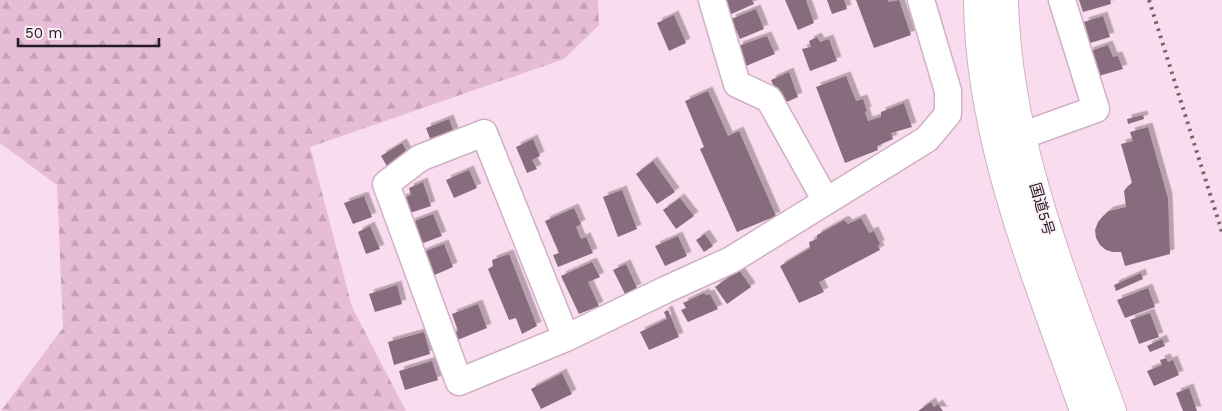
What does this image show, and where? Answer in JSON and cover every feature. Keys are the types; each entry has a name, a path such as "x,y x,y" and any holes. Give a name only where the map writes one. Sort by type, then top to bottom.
{"highway":[{"name":"国道5号","path":"978,0 985,88 995,142 1026,244 1084,411"},
{"name":"国道5号","path":"1004,0 1011,82 1021,136 1049,236 1112,411"}],"street":[{"path":"712,0 737,84 769,99 826,202"},
{"path":"566,338 484,133 420,158 386,184 459,382 566,338 731,260 927,139 948,114 948,91 921,0"},
{"path":"995,142 1021,136 1096,109 1062,0"}],"green space":[{"path":"0,0 598,0 599,25 564,59 310,147 352,307 406,411 1,411 63,328 57,185 0,143"}],"building":[{"path":"723,0 752,0 754,4 729,15"},
{"path":"785,0 806,0 814,23 798,30"},
{"path":"827,0 844,0 847,9 832,14"},
{"path":"856,0 888,0 889,2 899,0 911,35 874,48"},
{"path":"1079,0 1110,0 1111,4 1083,12"},
{"path":"756,9 764,29 740,39 731,19"},
{"path":"674,15 686,43 669,51 657,23"},
{"path":"1103,16 1110,37 1090,43 1084,22"},
{"path":"767,36 775,54 746,66 738,46"},
{"path":"817,37 820,42 829,39 837,61 810,71 802,49 811,47 809,41"},
{"path":"1108,45 1113,57 1118,56 1123,69 1095,77 1088,52"},
{"path":"789,72 798,97 782,104 771,80"},
{"path":"846,76 856,101 863,99 868,121 881,117 881,112 904,103 912,127 891,133 893,139 877,146 878,150 845,163 816,87"},
{"path":"708,91 728,136 739,131 776,216 737,232 700,149 704,147 685,101"},
{"path":"1143,115 1144,119 1128,124 1127,119"},
{"path":"449,119 454,132 431,141 426,128"},
{"path":"1148,127 1168,198 1170,254 1125,266 1121,252 1106,250 1100,245 1096,238 1095,230 1098,222 1109,211 1126,207 1124,191 1132,183 1121,144 1133,141 1130,132"},
{"path":"533,139 540,156 532,160 537,169 527,173 516,147"},
{"path":"402,143 409,155 388,168 381,156"},
{"path":"653,161 675,192 657,204 636,174"},
{"path":"469,170 477,188 454,198 446,180"},
{"path":"423,182 431,206 407,214 401,199 411,195 409,188"},
{"path":"622,190 637,229 618,237 603,197"},
{"path":"364,196 372,217 353,224 344,203"},
{"path":"680,198 694,216 676,229 663,210"},
{"path":"574,208 581,224 576,227 581,239 586,237 593,253 558,267 553,255 559,253 545,221"},
{"path":"433,214 442,236 418,245 410,223"},
{"path":"861,218 869,233 874,231 880,244 878,246 880,250 819,282 824,292 799,303 780,266 810,248 809,242 817,239 817,235 844,220 848,224"},
{"path":"370,226 380,249 366,254 358,232"},
{"path":"705,234 713,246 704,252 696,240"},
{"path":"678,236 687,256 665,266 655,246"},
{"path":"444,244 453,267 430,277 421,253"},
{"path":"509,254 537,326 522,334 516,318 509,320 488,269 493,266 492,260"},
{"path":"592,262 600,277 588,282 599,306 579,314 561,276"},
{"path":"626,264 637,288 625,294 613,270"},
{"path":"739,270 751,287 727,304 715,287"},
{"path":"1141,273 1143,279 1116,291 1114,285"},
{"path":"397,285 402,304 375,312 369,294"},
{"path":"1148,288 1155,307 1125,318 1117,300"},
{"path":"704,293 706,295 710,294 718,309 688,322 681,310 686,308 683,303"},
{"path":"478,304 487,328 455,341 451,334 458,331 452,314"},
{"path":"668,310 679,337 649,350 640,332 667,319 664,312"},
{"path":"1150,313 1159,337 1139,344 1130,320"},
{"path":"424,332 430,354 394,365 388,342"},
{"path":"1162,339 1165,346 1150,352 1147,346"},
{"path":"1166,358 1168,362 1173,360 1179,375 1154,386 1147,371 1162,365 1160,360"},
{"path":"432,361 438,380 405,390 399,371"},
{"path":"562,373 572,394 541,409 531,389"},
{"path":"1189,388 1197,411 1183,411 1176,393"},
{"path":"931,402 934,407 938,404 943,411 918,411"}],"railway":[{"path":"1149,0 1222,232"}]}
